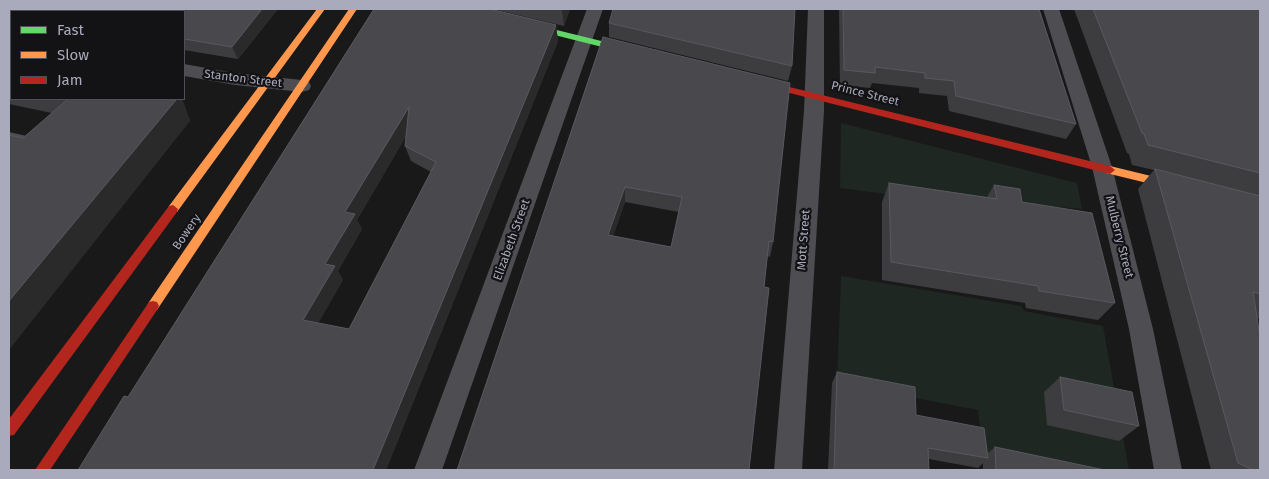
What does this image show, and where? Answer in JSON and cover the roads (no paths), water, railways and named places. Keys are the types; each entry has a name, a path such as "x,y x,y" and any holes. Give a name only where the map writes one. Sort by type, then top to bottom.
{"main road":[{"name":"Bowery","path":"9,430 265,82 322,9"},
{"name":"Bowery","path":"42,470 354,9"},
{"path":"462,9 649,55"},
{"name":"Prince Street","path":"745,79 1193,190"}],"street":[{"name":"Elizabeth Street","path":"428,470 595,9"},
{"name":"Mott Street","path":"788,470 814,96 816,9"},
{"name":"Mulberry Street","path":"1051,9 1102,167 1141,329 1168,470"},
{"name":"Stanton Street","path":"185,70 302,86"}],"lane":[{"path":"9,135 39,141"}]}
